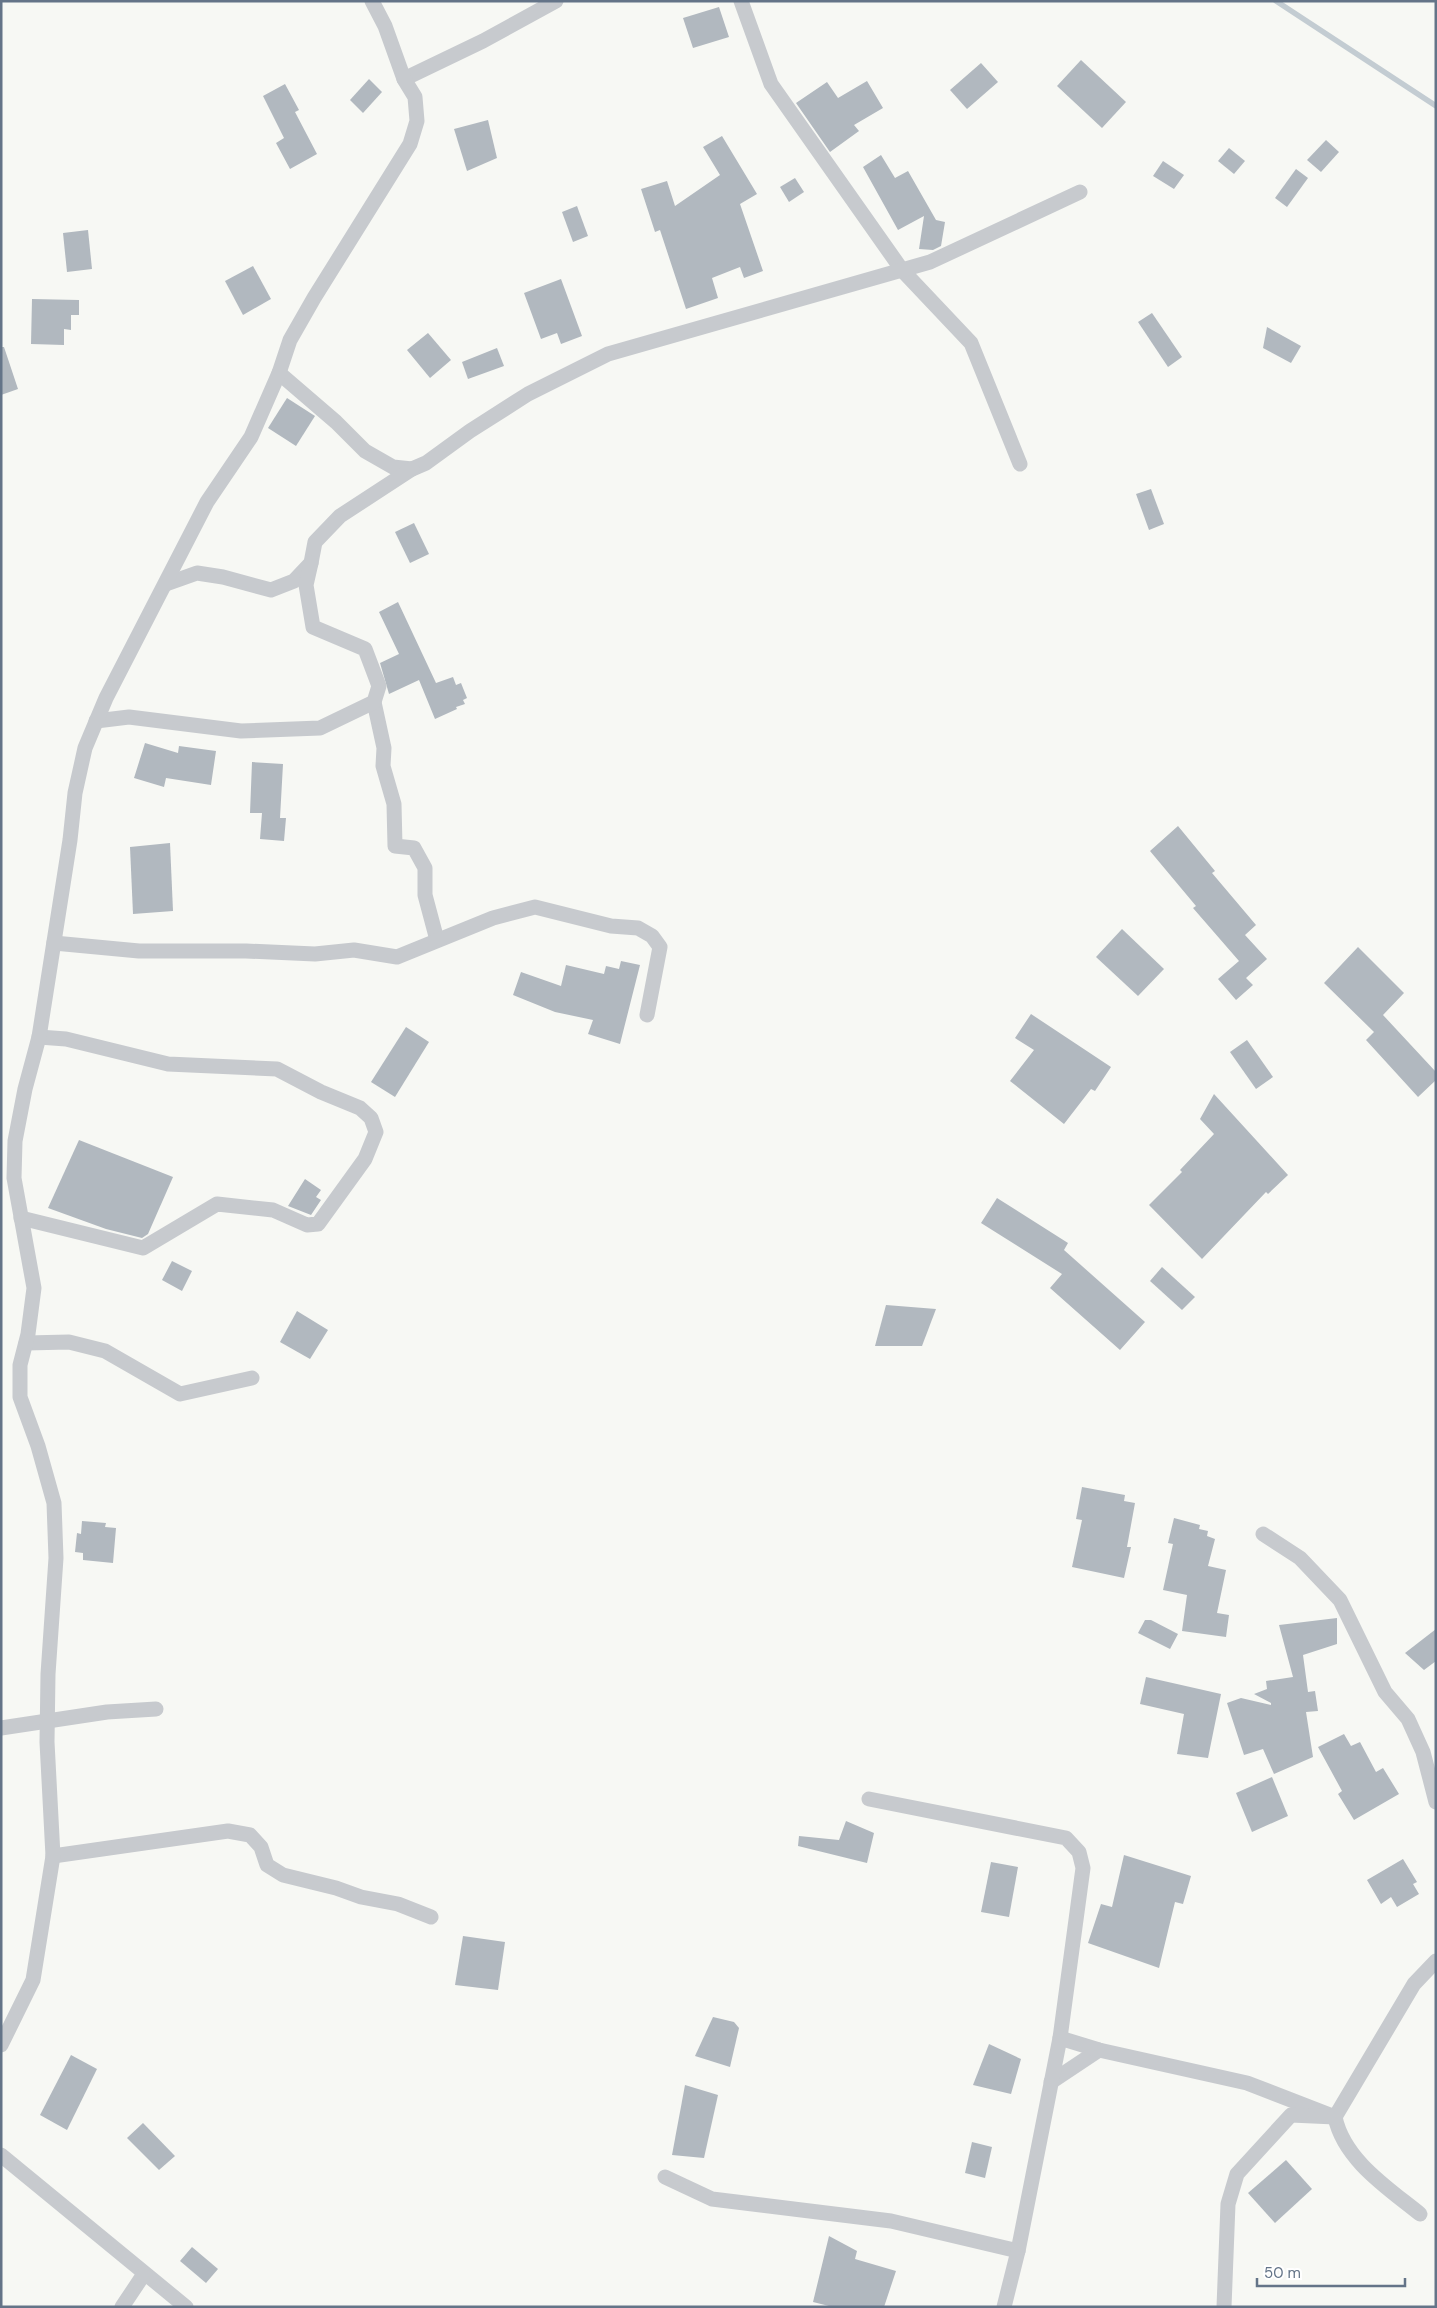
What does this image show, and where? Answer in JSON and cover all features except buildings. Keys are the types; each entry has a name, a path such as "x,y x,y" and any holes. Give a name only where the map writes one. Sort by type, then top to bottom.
{"street":[{"path":"1,2045 33,1980 53,1856 47,1720 48,1674 56,1558 54,1503 38,1446 20,1397 20,1365 26,1343 34,1288 31,1262 14,1178 15,1141 25,1089 39,1037 75,793 85,748 96,721 206,502 251,437 279,373 290,340 410,144 418,121 415,97 404,79 385,26 372,1"},
{"path":"404,79 483,41 556,1"},
{"path":"742,1 771,84 902,270 971,343 1020,464"},
{"path":"437,940 425,894 425,868 414,848 395,846 394,804 383,766 384,748 374,702 379,686 365,649 313,627 306,585 315,542 340,516 426,463 470,431 528,394 608,354 930,262 1080,192"},
{"path":"279,373 336,422 365,451 393,467 412,470"},
{"path":"166,584 197,573 223,577 271,590 294,581 311,563"},
{"path":"96,721 128,717 240,731 320,728 374,702"},
{"path":"54,943 139,951 246,951 314,954 354,950 397,957 493,918 534,907 611,926 638,928 652,936 660,947 648,1015"},
{"path":"21,1218 143,1248 217,1204 273,1210 307,1224 318,1224 365,1159 376,1132 370,1118 360,1108 321,1092 277,1069 168,1064 66,1039 39,1037"},
{"path":"26,1343 69,1342 105,1351 180,1394 252,1378"},
{"path":"1262,1534 1300,1558 1340,1600 1385,1692 1408,1719 1424,1752 1436,1802"},
{"path":"1,1728 107,1712 156,1710"},
{"path":"869,1799 1066,1838 1079,1852 1083,1868 1060,2038 1018,2251 1004,2307"},
{"path":"53,1856 228,1831 250,1835 261,1847 267,1865 283,1875 336,1888 361,1897 398,1904 431,1917"},
{"path":"1420,2214 1358,2161 1338,2131 1335,2117 1414,1984 1436,1960"},
{"path":"1060,2038 1098,2050 1247,2083 1335,2117"},
{"path":"1051,2082 1098,2050"},
{"path":"1224,2307 1228,2204 1238,2174 1290,2115 1335,2117"},
{"path":"1,2155 186,2307"},
{"path":"665,2177 712,2199 891,2221 1018,2251"},
{"path":"122,2307 144,2274"}],"waterway":[{"path":"1276,1 1436,106"}]}
